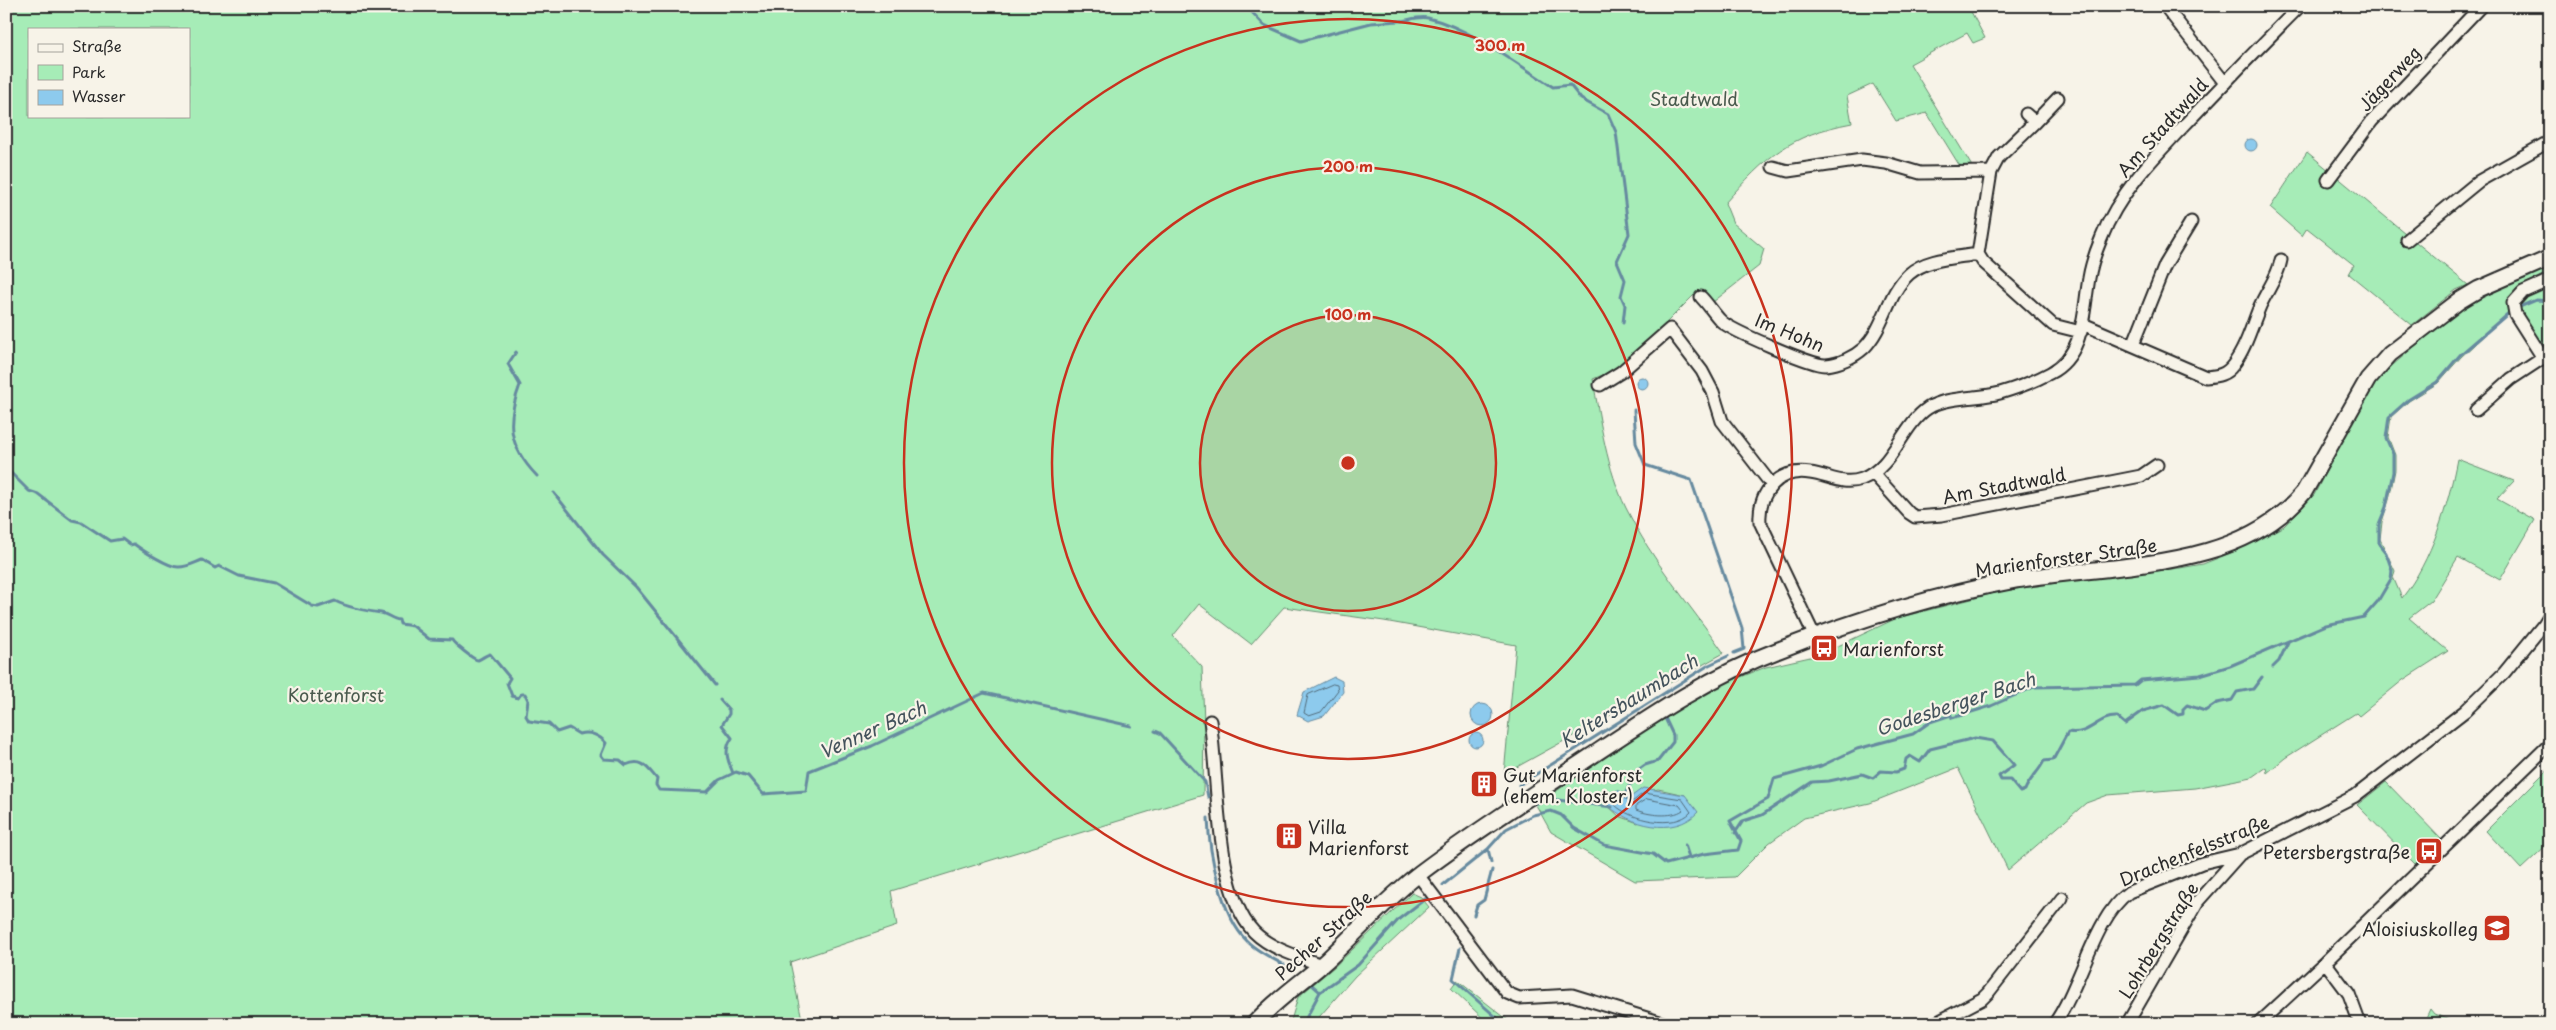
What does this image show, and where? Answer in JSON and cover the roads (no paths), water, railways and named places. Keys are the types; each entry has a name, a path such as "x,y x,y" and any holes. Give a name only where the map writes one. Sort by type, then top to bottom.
{"main road":[{"name":"Marienforster Straße","path":"1418,875 1622,736 1709,681 1739,666 1815,637 1913,604 2018,579 2180,560 2203,553 2251,532 2286,510 2304,492 2368,379 2390,354 2459,301 2479,289 2550,258"},
{"name":"Pecher Straße","path":"1254,1024 1265,1012 1322,965 1418,875"}],"street":[{"path":"2165,6 2224,83"},
{"name":"Am Stadtwald","path":"1771,484 1796,472 1810,473 1840,482 1862,479 1884,464 1917,418 1929,408 2000,393 2051,373 2068,358 2082,328 2089,276 2101,238 2118,207 2147,166 2224,83 2300,6"},
{"name":"Jägerweg","path":"2328,180 2372,121 2481,6"},
{"path":"2058,98 2030,118 1999,157 1991,172 1978,254 1983,262 2053,325 2082,328 2132,346 2206,377 2219,376 2226,372 2240,353 2279,269 2281,260"},
{"path":"2407,240 2479,181 2550,140"},
{"path":"1773,167 1788,171 1862,160 1886,162 1920,173 1991,172"},
{"path":"2132,346 2165,265 2191,222"},
{"name":"Im Hohn","path":"1701,297 1722,322 1794,356 1825,365 1845,360 1863,349 1875,335 1888,303 1910,273 1927,263 1978,254"},
{"path":"2476,410 2512,379 2543,358 2514,308 2523,292 2550,280"},
{"path":"1600,385 1621,372 1670,329 1702,371 1713,392 1722,420 1771,484 1760,503 1760,522 1815,637"},
{"name":"Am Stadtwald","path":"1873,473 1908,514 1915,517 1950,513 2141,476 2157,466"},
{"name":"Drachenfelsstraße","path":"2054,1024 2068,1003 2107,917 2122,897 2129,892 2202,863 2240,854 2355,796 2465,710 2504,674 2550,614"},
{"path":"1210,721 1219,826 1231,885 1240,913 1254,932 1274,946 1322,965"},
{"path":"2258,1024 2325,962 2550,744"},
{"name":"Lohrbergstraße","path":"2127,1024 2198,901 2240,854"},
{"path":"1418,875 1507,993 1519,998 1572,995 1666,1024"},
{"path":"1934,1024 1982,999 2062,898"},
{"path":"2325,962 2349,994 2360,1024"}],"water":[{"path":"2249,139 2253,139 2257,145 2253,151 2249,151 2245,147 2245,143"},
{"path":"1642,377 1648,383 1642,389 1636,383"},
{"path":"1334,677 1342,681 1343,692 1324,716 1308,721 1297,715 1304,692"},
{"path":"1482,704 1490,707 1493,715 1490,723 1482,726 1474,723 1471,715 1474,707"},
{"path":"1473,733 1479,733 1483,740 1479,747 1473,747 1469,743 1469,737"},
{"path":"1643,788 1685,795 1698,812 1688,820 1677,825 1652,826 1628,818 1607,805 1617,790 1632,796"}],"waterway":[{"name":"Keltersbaumbach","path":"1237,6 1249,9 1264,25 1301,41 1371,23 1399,21"},
{"name":"Keltersbaumbach","path":"1401,21 1428,18 1460,30 1477,38 1553,87 1570,85 1581,99 1608,114 1616,132 1629,234 1617,261 1625,280 1621,296 1625,305 1623,323"},
{"name":"Godesberger Bach","path":"2517,308 2536,300 2550,301"},
{"name":"Godesberger Bach","path":"1443,885 1488,849 1506,829 1533,815 1551,811 1561,815 1574,828 1604,845 1653,854 1666,864 1704,854 1738,850 1741,841 1730,821 1768,799 1774,779 1821,766 1857,749 1913,734 1930,722 1951,715 1952,718 1991,706 2034,687 2135,685 2141,680 2200,675 2230,666 2326,625 2364,617 2378,601 2391,579 2392,570 2386,553 2379,544 2379,524 2386,507 2393,472 2393,454 2386,438 2389,417 2408,400 2437,382 2460,355 2511,311"},
{"path":"516,352 508,364 520,385 513,411 512,433 520,454 537,476"},
{"name":"Keltersbaumbach","path":"1634,410 1636,443 1645,465 1691,480 1742,628 1744,649 1734,653"},
{"name":"Venner Bach","path":"6,468 29,491 38,494 72,520 81,522 110,541 122,539 130,545 134,544 169,565 182,567 202,560 215,568 219,566 239,576 274,583 312,606 318,607 335,601 346,606 383,614 399,620 400,624 413,626 429,639 452,640 476,660 490,654 510,678 507,683 512,696 518,698 521,694 525,694 528,700 526,716 529,721 549,724 557,732 569,728 579,734 590,733 597,736 606,743 601,755 604,759 620,760 626,765 632,763 644,765 657,779 656,785 659,790 707,792 719,780 736,772 748,776 763,794 806,791 809,771 872,746 984,693 1131,726"},
{"path":"554,493 603,555 636,587 715,685"},
{"path":"2273,667 2279,661 2288,642"},
{"name":"Keltersbaumbach","path":"1519,785 1709,665 1728,656"},
{"path":"1735,833 1743,821 1762,815 1812,782 1829,781 1862,774 1873,778 1881,771 1896,772 1904,769 1906,759 1910,756 1920,762 1930,749 1975,738 1993,741 2014,765 1999,776 2001,780 2010,780 2020,792 2025,790 2044,761 2053,760 2068,732 2083,731 2104,719 2117,717 2125,724 2143,711 2164,705 2178,715 2183,714 2183,709 2187,705 2205,711 2217,703 2232,700 2237,692 2253,689 2262,677"},
{"path":"720,700 729,710 729,714 722,725 732,738 727,751 733,773"},
{"path":"1625,794 1638,770 1645,765 1658,761 1673,742 1673,735 1665,718"},
{"name":"Venner Bach","path":"1155,731 1160,733 1205,782 1208,797"},
{"name":"Keltersbaumbach","path":"1533,804 1550,799 1612,807"},
{"name":"Venner Bach","path":"1208,818 1211,848 1218,883 1230,916 1247,941 1263,953 1293,970"},
{"name":"Keltersbaumbach","path":"1685,845 1689,857"},
{"path":"1488,849 1491,862"},
{"path":"1474,915 1477,905 1484,900 1492,870"},
{"name":"Godesberger Bach","path":"1303,1024 1320,992 1358,965 1399,919 1425,899"},
{"path":"1460,948 1453,979 1504,1024"},
{"name":"Venner Bach","path":"1311,984 1320,992"}],"place":[{"name":"Marienforst","path":"1824,648"},
{"name":"Gut Marienforst (ehem. Kloster)","path":"1484,784"},
{"name":"Villa Marienforst","path":"1289,836"},
{"name":"Petersbergstraße","path":"2429,851"},
{"name":"Aloisiuskolleg","path":"2497,928"}],"park label":[{"name":"Stadtwald","path":"1694,98"},
{"name":"Kottenforst","path":"336,694"}]}
